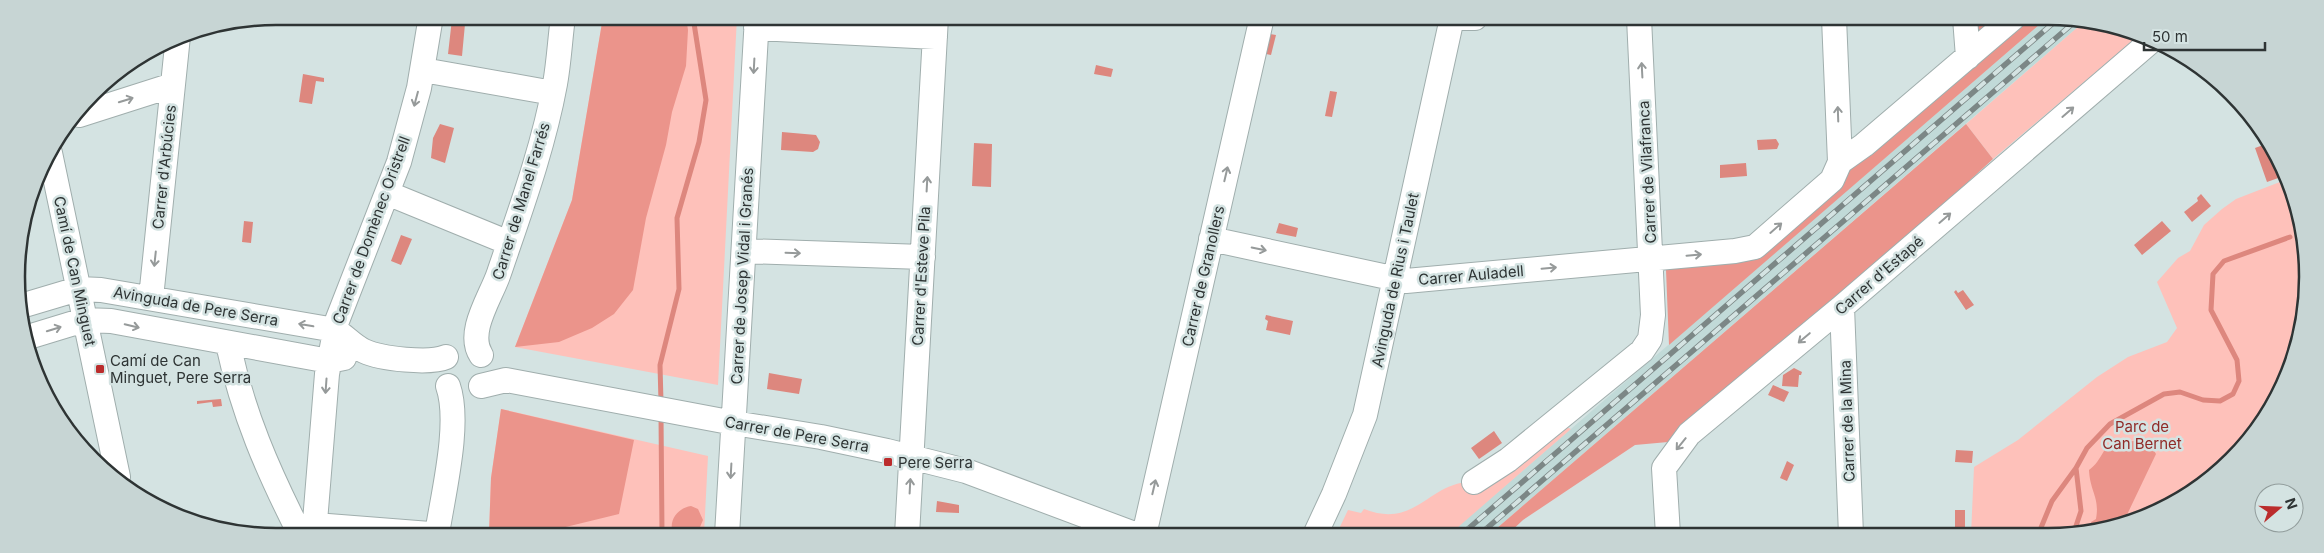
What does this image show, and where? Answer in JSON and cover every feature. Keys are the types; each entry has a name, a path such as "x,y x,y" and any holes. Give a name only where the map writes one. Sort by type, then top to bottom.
{"street":[{"name":"Carrer de Domènec Oristrell","path":"310,528 329,361 335,330 399,162 422,70 430,25"},
{"name":"Carrer de Manel Farrés","path":"483,357 475,342 478,324 509,243 537,161 553,93 562,25"},
{"name":"Carrer de Josep Vidal i Granés","path":"727,528 725,421 744,251 757,25"},
{"path":"846,25 935,27"},
{"name":"Carrer de Granollers","path":"1145,528 1260,25"},
{"name":"Avinguda de Rius i Taulet","path":"1318,528 1334,494 1365,415 1451,25"},
{"name":"Carrer de Vilafranca","path":"1474,482 1508,460 1642,350 1650,339 1652,327 1652,259 1639,25"},
{"path":"1834,25 1840,162"},
{"path":"1966,25 1968,56"},
{"path":"1840,162 1864,146 2005,25"},
{"name":"Carrer d'Esteve Pila","path":"907,528 935,27"},
{"name":"Carrer d'Arbúcies","path":"151,298 177,45"},
{"name":"Carrer d'Estapé","path":"1667,528 1663,485 1664,468 1689,434 1842,307 2146,45"},
{"path":"422,70 553,93"},
{"path":"86,112 173,85"},
{"name":"Carrer Auladell","path":"1211,239 1396,280 1418,281 1735,251 1755,247 1832,180 1840,162"},
{"name":"Camí de Can Minguet","path":"52,163 117,471"},
{"path":"387,194 509,243"},
{"path":"744,251 923,257"},
{"name":"Avinguda de Pere Serra","path":"27,305 78,289 101,290 335,330 365,352"},
{"name":"Carrer de la Mina","path":"1842,307 1851,528"},
{"name":"Avinguda de Pere Serra","path":"32,336 84,320 112,322 329,361 365,352 442,367"},
{"name":"Carrer de Manel Farrés","path":"442,367 478,324"},
{"path":"228,344 235,379 252,434 308,528"},
{"path":"442,367 464,347 473,349 483,357 495,372 506,380"},
{"path":"452,429 460,411 478,388 487,372 483,357"},
{"path":"442,367 461,393 478,388"},
{"path":"439,528 452,429 452,397 442,367"},
{"name":"Carrer de Pere Serra","path":"478,388 506,380 821,437 912,457 966,472 1120,528"}],"shaded area":[{"path":"451,25 465,25 462,56 448,54"},
{"path":"602,25 687,25 686,66 672,112 666,145 646,218 633,290 614,314 592,328 559,342 515,347 572,200"},
{"path":"1970,25 1994,25 1971,46"},
{"path":"2014,25 2039,25 1669,345 1666,270 1753,256 1851,160"},
{"path":"2039,25 2078,27 1497,528 1456,528"},
{"path":"1270,34 1276,35 1271,55 1266,54"},
{"path":"1096,65 1113,69 1111,77 1094,74"},
{"path":"303,74 324,78 324,82 316,81 312,104 299,102"},
{"path":"1330,91 1337,92 1332,117 1325,116"},
{"path":"440,124 454,128 445,163 431,158 433,138"},
{"path":"1966,124 1993,159 1851,289 1668,442 1635,445 1523,520 1514,528 1497,528"},
{"path":"782,132 816,135 820,142 818,149 813,152 781,150"},
{"path":"1776,139 1779,144 1777,149 1758,150 1757,140"},
{"path":"974,143 992,144 991,187 972,186"},
{"path":"2262,146 2279,178 2267,182 2255,148"},
{"path":"1746,163 1747,176 1720,178 1720,165"},
{"path":"2201,194 2211,206 2192,222 2184,212 2198,201 2197,198"},
{"path":"244,221 253,222 251,243 242,242"},
{"path":"2162,221 2171,231 2142,255 2134,245"},
{"path":"1279,223 1298,228 1296,237 1276,233"},
{"path":"401,235 412,239 401,265 391,261"},
{"path":"1956,290 1958,293 1963,290 1974,305 1966,310 1954,292"},
{"path":"1266,315 1293,321 1290,335 1266,330 1268,321 1265,319"},
{"path":"1794,368 1802,372 1799,375 1798,387 1782,386 1783,375"},
{"path":"769,373 802,379 799,394 767,389"},
{"path":"1773,385 1789,392 1784,402 1768,395"},
{"path":"221,399 222,406 213,407 212,402 197,404 197,401"},
{"path":"501,409 634,440 619,514 562,528 489,528 491,478"},
{"path":"1494,431 1502,443 1479,459 1471,448"},
{"path":"2141,440 2150,444 2156,454 2127,515 2091,524 2096,519 2097,505 2089,470 2096,464 2107,448 2121,442"},
{"path":"1956,450 1973,451 1972,463 1955,462"},
{"path":"1787,461 1794,465 1787,481 1780,478"},
{"path":"937,501 959,505 959,513 936,512"},
{"path":"691,506 698,509 703,520 700,528 672,528 675,516 686,507"},
{"path":"1955,510 1965,510 1965,528 1955,528"}],"green space":[{"path":"602,25 737,25 718,385 515,347 572,200"},
{"path":"2078,27 2133,40 1993,159 1966,124"},
{"name":"Parc de Can Bernet","path":"2281,182 2294,227 2299,276 2297,309 2286,357 2273,388 2247,430 2213,466 2187,486 2159,502 2128,515 2080,526 1971,528 1974,467 2018,440 2097,377 2128,357 2167,342 2177,328 2157,282 2178,258 2190,251 2204,225 2236,199"},
{"path":"501,409 708,456 704,528 489,528 491,478"},
{"path":"1555,422 1571,429 1457,528 1339,528 1348,510 1361,513 1364,509 1382,514 1397,513 1422,503 1445,488 1459,483 1474,482"}],"waterway":[{"path":"661,402 660,365 679,289 677,218 699,142 706,100 694,25"},
{"path":"2076,526 2081,511 2076,468 2087,448 2110,424 2164,394 2180,392 2203,400 2220,401 2233,394 2239,381 2237,360 2211,310 2213,274 2224,261 2290,237"},
{"path":"661,415 662,528"},
{"path":"2041,528 2052,501 2076,468"}],"railway":[{"path":"1469,528 2051,25"},
{"path":"1487,528 2069,26"}],"place":[{"name":"Camí de Can Minguet, Pere Serra","path":"100,369"},
{"name":"Pere Serra","path":"888,462"}]}
